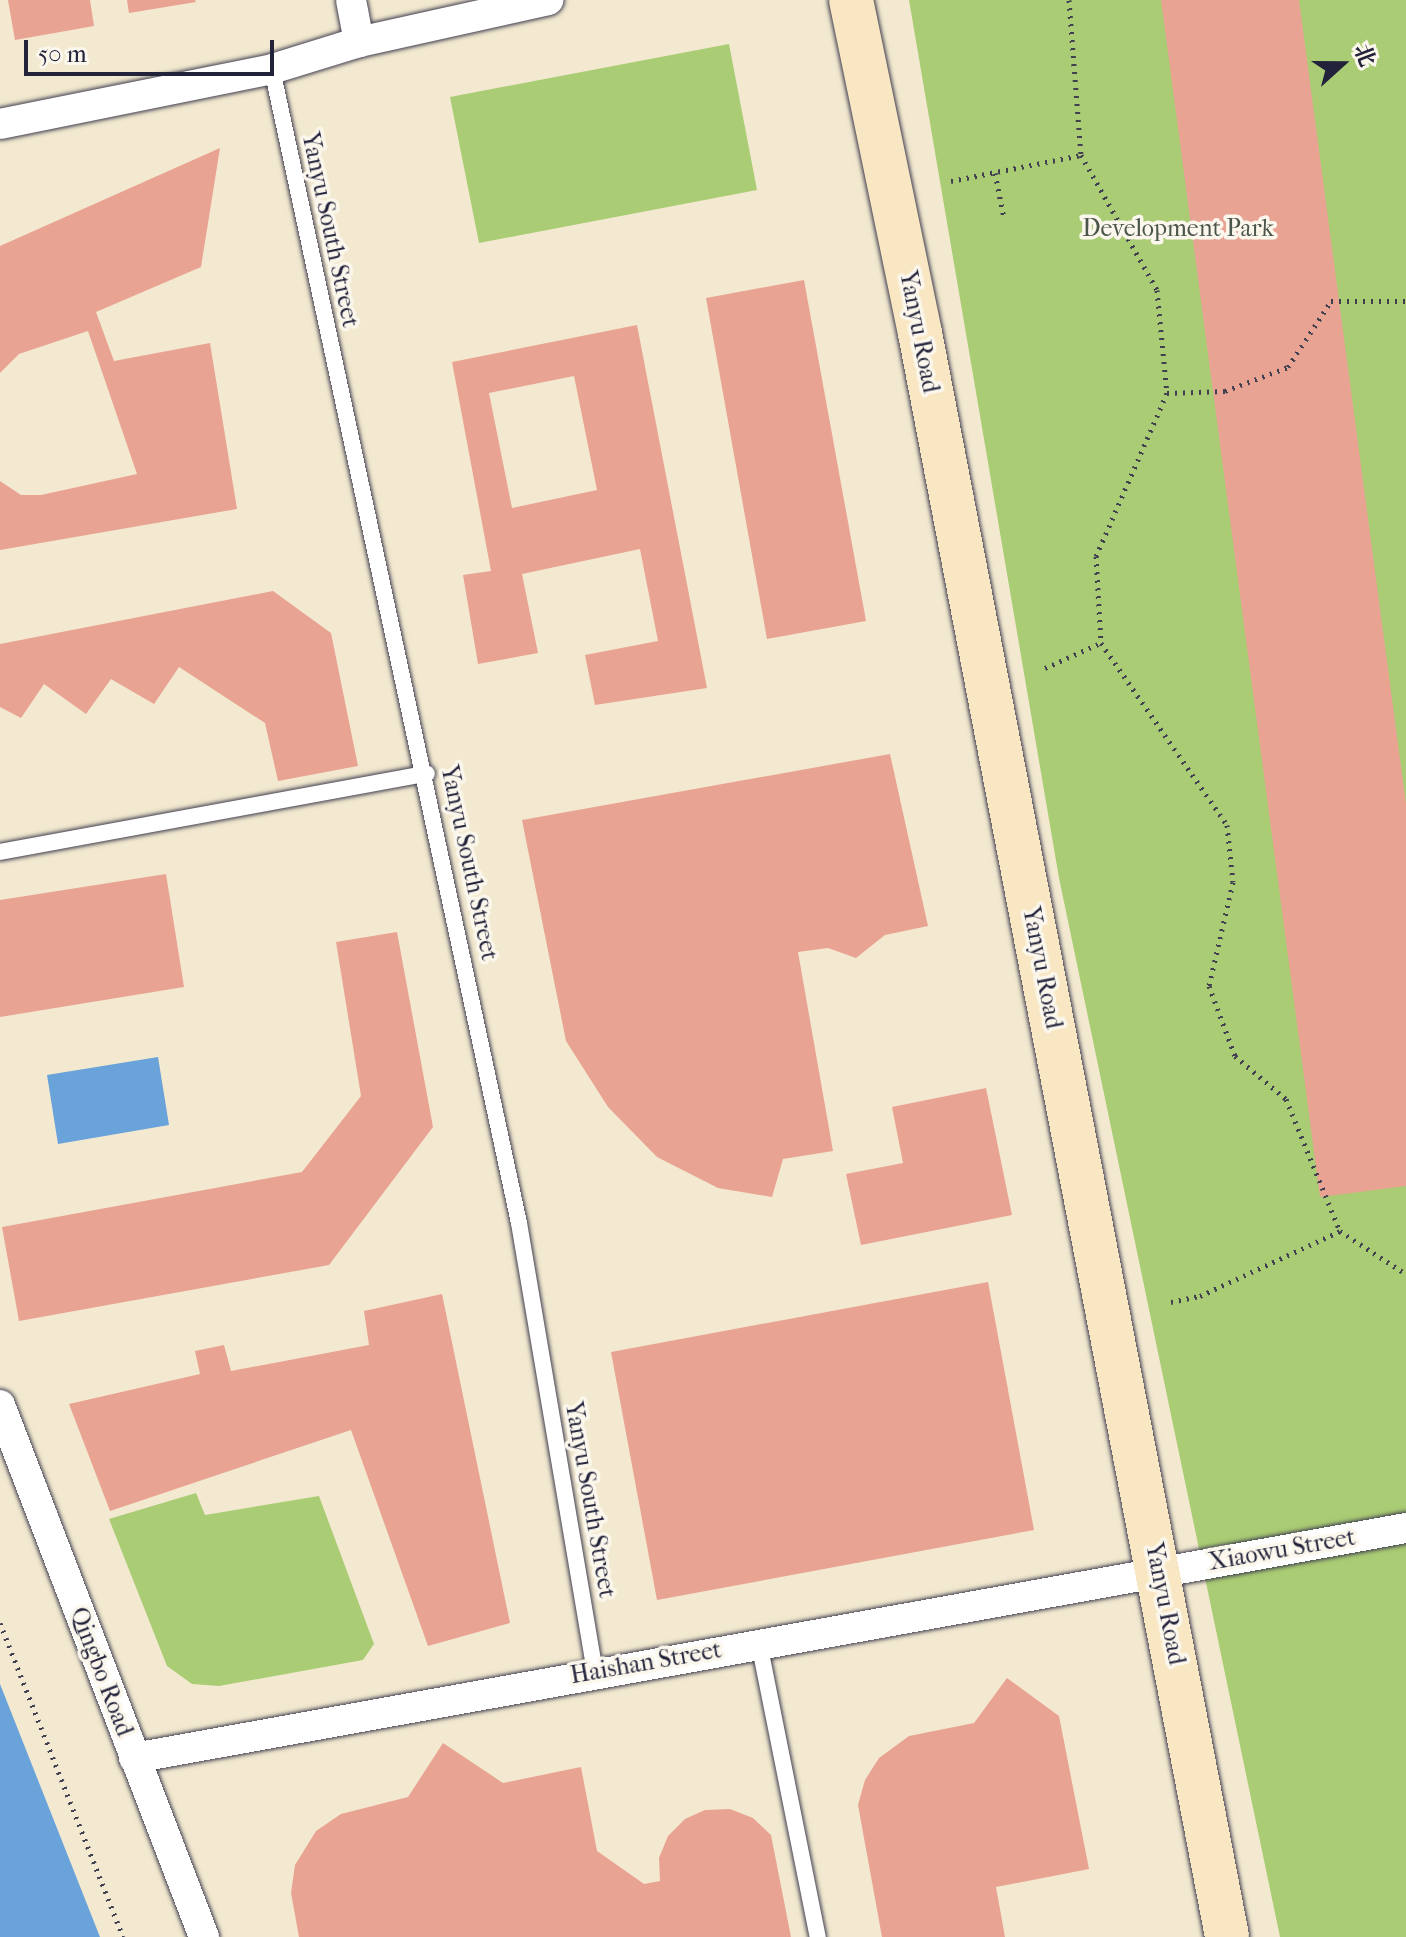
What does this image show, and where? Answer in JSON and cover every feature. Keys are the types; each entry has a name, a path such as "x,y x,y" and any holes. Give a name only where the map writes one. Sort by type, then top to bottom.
{"main road":[{"name":"Yanyu Road","path":"851,0 1159,1572 1227,1937"}],"street":[{"path":"351,0 359,42"},
{"path":"0,124 272,69 359,42 548,0"},
{"name":"Qingbo Road","path":"0,1405 204,1937"},
{"name":"Xiaowu Street","path":"1159,1572 1406,1528"},
{"name":"Haishan Street","path":"134,1758 595,1671 1159,1572"}],"lane":[{"name":"Yanyu South Street","path":"272,69 310,261 427,774 519,1223 595,1671"},
{"path":"0,852 427,774"},
{"path":"759,1643 818,1937"}],"path":[{"path":"1069,0 1081,155 1157,290 1167,393 1096,556 1101,643 1227,825 1233,882 1209,986 1235,1056 1286,1099 1340,1231 1406,1274"},
{"path":"951,181 1081,155"},
{"path":"995,173 1004,218"},
{"path":"1167,393 1225,391 1288,367 1331,301 1406,301"},
{"path":"1045,668 1101,643"},
{"path":"1171,1302 1200,1296 1340,1231"},
{"path":"0,1623 123,1937"}],"green space":[{"name":"Development Park","path":"909,0 1406,0 1406,1937 1280,1937 1059,878"},
{"path":"729,44 757,190 479,243 450,97"},
{"path":"196,1493 205,1515 319,1496 374,1644 363,1660 219,1686 192,1684 167,1666 109,1519"}],"water":[{"path":"158,1057 169,1125 58,1144 47,1075"},
{"path":"0,1684 100,1937 0,1937"}],"building":[{"path":"8,0 90,0 94,26 15,40"},
{"path":"127,0 195,0 196,2 129,13"},
{"path":"1161,0 1299,0 1406,804 1406,1186 1320,1197"},
{"path":"220,148 201,267 96,312 114,361 210,343 237,509 0,550 0,481 21,495 41,495 137,474 88,331 19,354 0,373 0,246"},
{"path":"804,280 866,621 767,639 706,298"},
{"path":"637,325 707,688 595,705 585,655 658,641 640,549 522,574 538,653 478,664 463,575 491,571 452,362","holes":["574,376 597,490 512,508 489,393"]},
{"path":"273,591 331,633 358,766 278,781 265,723 179,667 154,704 111,679 86,714 44,684 21,718 0,707 0,644"},
{"path":"890,754 928,926 885,935 856,958 828,948 798,952 833,1151 783,1159 772,1197 718,1188 657,1157 608,1107 566,1041 522,820"},
{"path":"166,874 184,987 0,1017 0,900"},
{"path":"397,932 433,1127 329,1265 19,1321 2,1227 302,1172 361,1096 336,942"},
{"path":"986,1088 1012,1215 861,1245 846,1174 903,1163 892,1107"},
{"path":"988,1282 1034,1530 657,1600 611,1352"},
{"path":"442,1294 510,1623 428,1646 351,1430 110,1511 69,1404 200,1374 195,1351 224,1345 231,1371 369,1345 364,1311"},
{"path":"1007,1678 1059,1716 1089,1869 996,1887 1005,1937 882,1937 858,1805 865,1780 879,1758 909,1736 974,1723"},
{"path":"443,1743 503,1783 581,1767 597,1851 644,1884 660,1881 659,1858 668,1836 685,1819 705,1810 730,1809 753,1818 771,1835 791,1937 299,1937 291,1893 295,1865 316,1831 341,1814 408,1797"}]}
